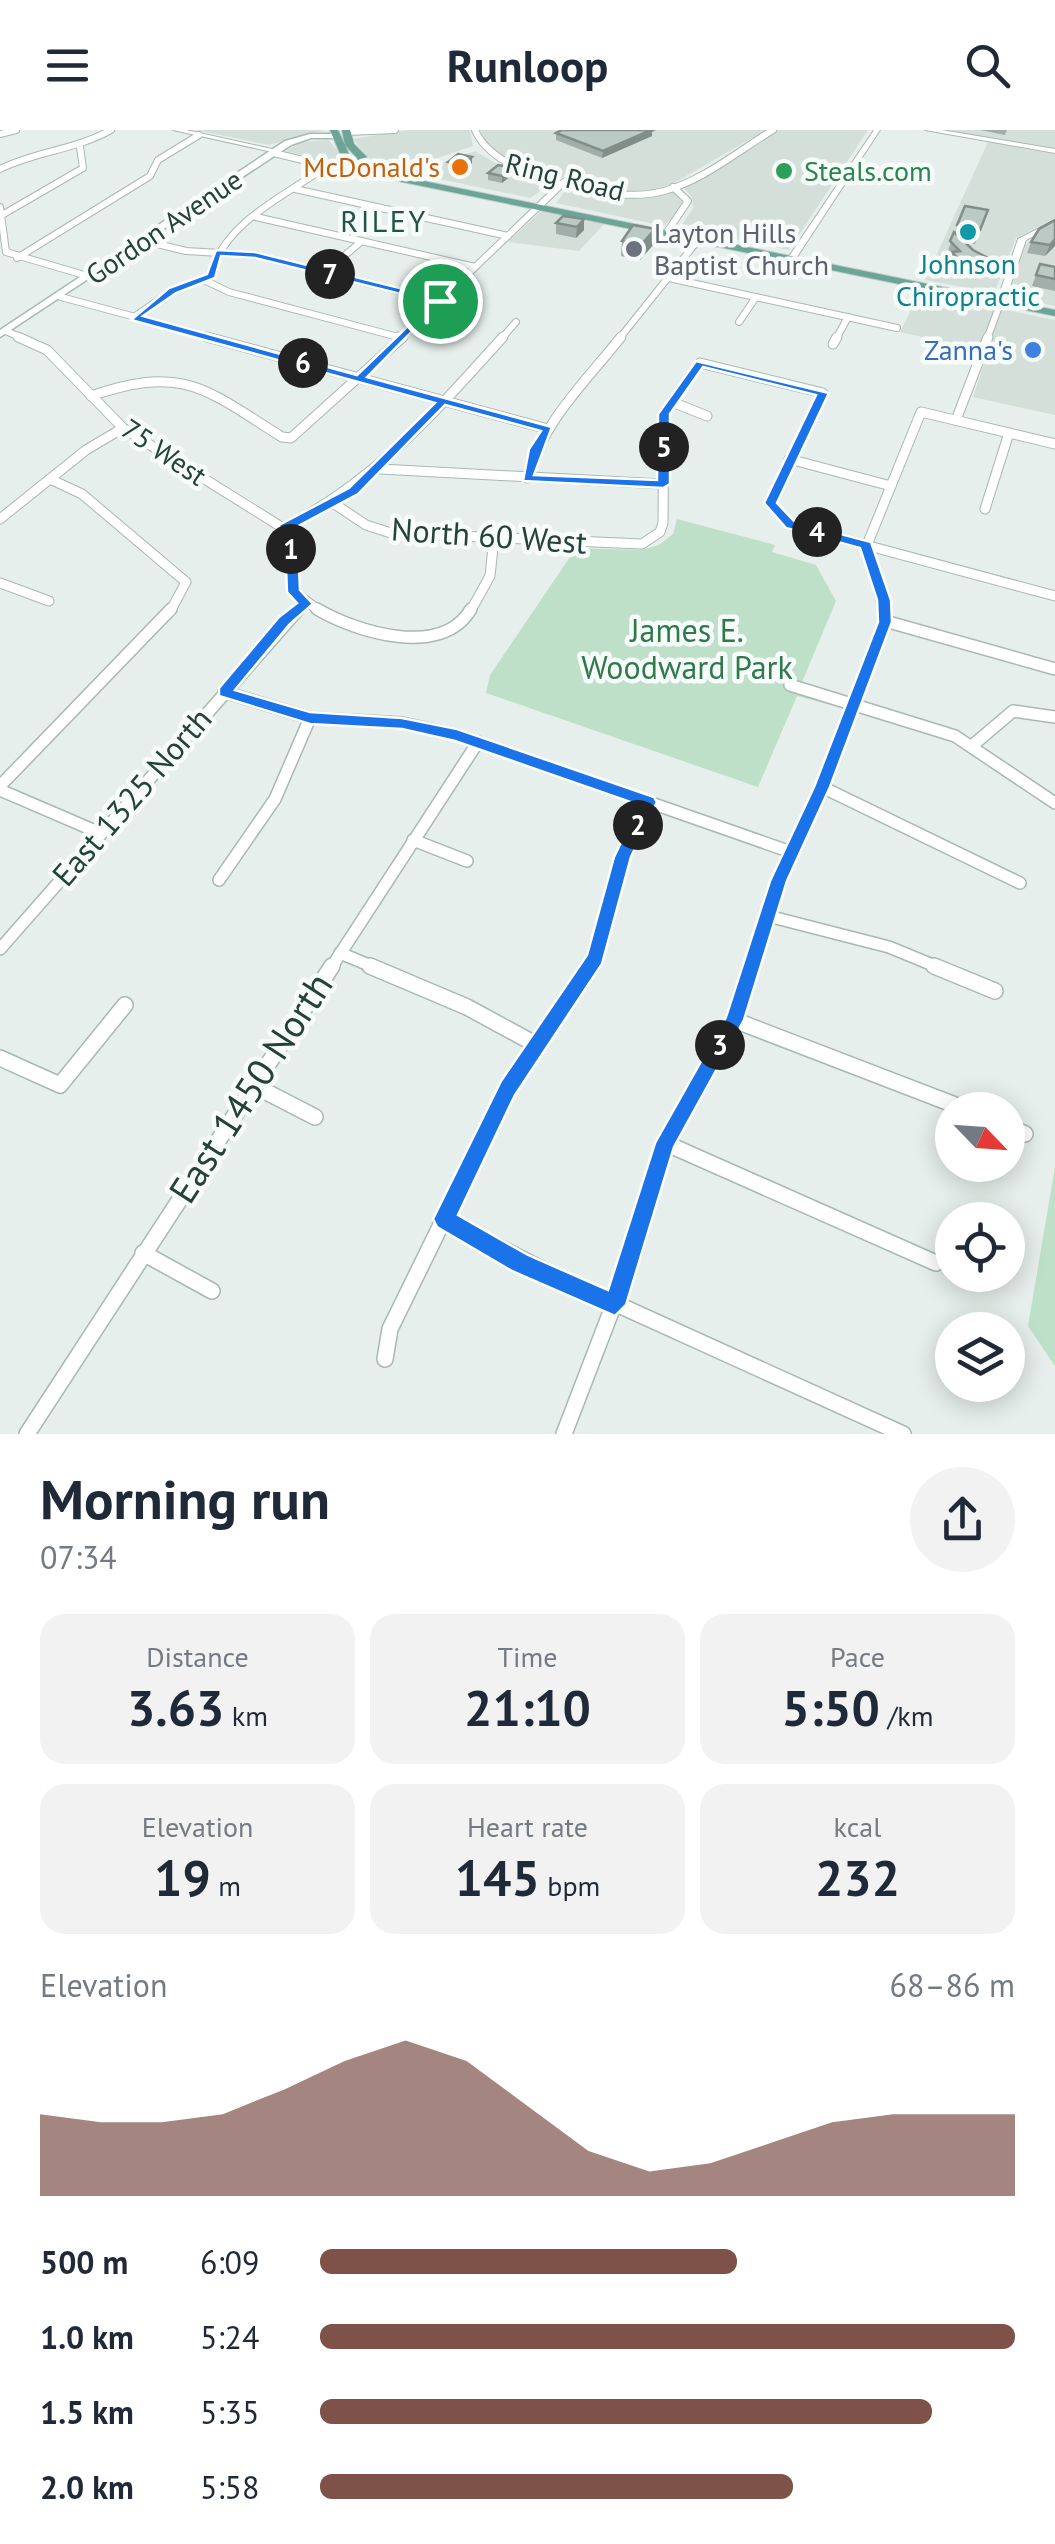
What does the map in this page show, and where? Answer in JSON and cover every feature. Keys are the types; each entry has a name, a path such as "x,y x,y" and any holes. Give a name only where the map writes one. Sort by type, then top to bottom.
{"main road":[{"name":"Gordon Avenue","path":"3,333 275,152 299,138 339,132"},
{"path":"339,132 351,154 396,172 421,172 424,178"},
{"path":"339,132 350,160 390,177 1055,313"},
{"path":"350,160 394,175 424,178 466,190"}],"street":[{"path":"0,134 16,130"},
{"path":"0,169 36,152 80,147 111,130"},
{"path":"134,318 172,290 204,280 215,268 216,253 231,234 327,166 176,130"},
{"path":"339,132 395,130"},
{"name":"Ring Road","path":"474,130 478,145 494,160 564,182 639,195 673,187 773,130"},
{"path":"928,130 1055,152"},
{"path":"792,258 872,133"},
{"path":"17,258 150,176 158,160 198,135"},
{"path":"80,147 83,168 1,211 3,244 6,252 17,258 90,277"},
{"path":"91,396 150,377 214,392 268,429 291,438 564,182"},
{"name":"Ring Road","path":"667,232 688,201 673,187"},
{"path":"295,189 508,236"},
{"path":"344,201 357,192"},
{"path":"256,217 475,267"},
{"path":"956,420 1022,238 1055,222"},
{"path":"527,478 535,449 548,429 698,238"},
{"path":"145,240 216,253 255,255 440,301"},
{"path":"325,272 362,241"},
{"path":"669,278 896,328"},
{"path":"204,280 229,292 402,338"},
{"path":"61,296 548,429"},
{"path":"738,322 756,297"},
{"path":"834,344 848,317"},
{"path":"494,538 490,576 463,624 447,632 398,636 350,624 306,604 294,592 292,543 284,528 332,503 380,469 516,322"},
{"name":"75 West","path":"3,333 47,350 123,428 284,528"},
{"path":"380,469 663,484 664,414 700,363 823,393 770,503 775,513 791,525 1055,596"},
{"path":"672,402 707,416"},
{"path":"564,1434 615,1305 665,1143 734,1020 791,852 822,787 851,702 885,622 884,600 869,564 867,545 921,412 1055,444"},
{"path":"0,519 123,428"},
{"path":"985,509 1010,433"},
{"path":"789,460 890,486"},
{"path":"50,479 82,494 186,582 167,616 0,788 100,834"},
{"name":"North 60 West","path":"332,503 366,525 391,532 627,545 652,539 662,523 663,484"},
{"path":"0,583 49,601"},
{"name":"East 1325 North","path":"0,950 284,621 306,604"},
{"path":"885,622 1055,670"},
{"path":"790,685 931,726 973,745 1055,803"},
{"path":"224,692 310,718 402,724 478,742 791,852"},
{"path":"973,745 1020,709 1055,718"},
{"path":"219,880 275,798 310,718"},
{"name":"East 1450 North","path":"27,1434 478,742"},
{"path":"822,787 896,818 955,856 1020,883"},
{"path":"385,1360 390,1329 508,1088 535,1044 580,986 595,958 623,857 648,802"},
{"path":"414,840 467,861"},
{"path":"768,916 888,946 995,991"},
{"path":"340,953 467,1007 535,1044"},
{"path":"0,1058 60,1085 125,1005"},
{"path":"734,1020 935,1097"},
{"path":"253,1085 316,1116"},
{"path":"665,1143 935,1263"},
{"path":"444,1219 520,1263 732,1352 896,1432"},
{"path":"143,1254 212,1291"}],"shaded area":[{"path":"195,130 325,130 269,145"},
{"path":"407,130 470,130 473,146 402,170 369,158 353,139"},
{"path":"480,130 766,130 674,183 649,192 625,191 518,168 491,153"},
{"path":"778,130 868,130 789,250 680,228 693,208 692,197 682,186"},
{"path":"939,130 1055,130 1055,150"},
{"path":"328,140 350,164 334,168 331,162 285,151 302,142"},
{"path":"988,142 1055,154 1055,218 1016,238 994,293 925,280"},
{"path":"475,151 506,169 552,183 530,198 440,179 429,168"},
{"path":"568,187 643,197 676,191 685,197 684,205 664,226 556,203"},
{"path":"540,212 604,224 579,251 508,242"},
{"path":"1055,225 1055,306 1012,297 1014,272 1024,245"},
{"path":"920,292 1055,320 1055,415 973,397 988,352 900,332"}],"green space":[{"name":"James E. Woodward Park","path":"677,519 775,545 772,552 816,565 836,601 802,682 791,679 786,690 835,706 797,696 758,787 486,693 490,675 576,548 641,550 659,545 673,534"},
{"path":"1055,1167 1055,1366 1028,1326"}],"building":[{"path":"651,130 603,151 556,133"},
{"path":"458,154 472,157 462,165 448,162"},
{"path":"498,165 512,168 502,176 488,173"},
{"path":"965,206 988,210 980,230 957,225"},
{"path":"563,216 584,219 577,227 556,223"},
{"path":"1055,220 1055,239 1050,245 1031,242 1039,229"},
{"path":"633,225 655,229 641,245 622,241"},
{"path":"954,232 988,258 961,262 952,252 960,251 950,241"},
{"path":"1040,264 1055,267 1055,279 1036,275"}],"place":[{"name":"McDonald's","path":"460,167"},
{"name":"Steals.com","path":"784,171"},
{"name":"Johnson Chiropractic","path":"968,232"},
{"name":"Layton Hills Baptist Church","path":"634,249"},
{"name":"Zanna's","path":"1033,350"}],"district":[{"name":"RILEY","path":"384,222"}],"route":[{"path":"440,301 255,255 216,253 211,276 172,290 134,318 359,378 436,399 452,404 548,429 535,449 527,478 663,484 664,414 700,363 823,393 770,503 775,513 791,525 867,545 869,564 884,600 885,622 851,702 822,787 778,881 734,1020 665,1143 615,1305 520,1263 444,1219 508,1088 535,1044 580,986 595,958 606,931 623,857 648,802 457,735 402,724 310,718 224,692 284,621 306,604 294,592 290,574 292,543 284,528 309,518 353,491 380,469 442,401 359,378 440,301"}]}
